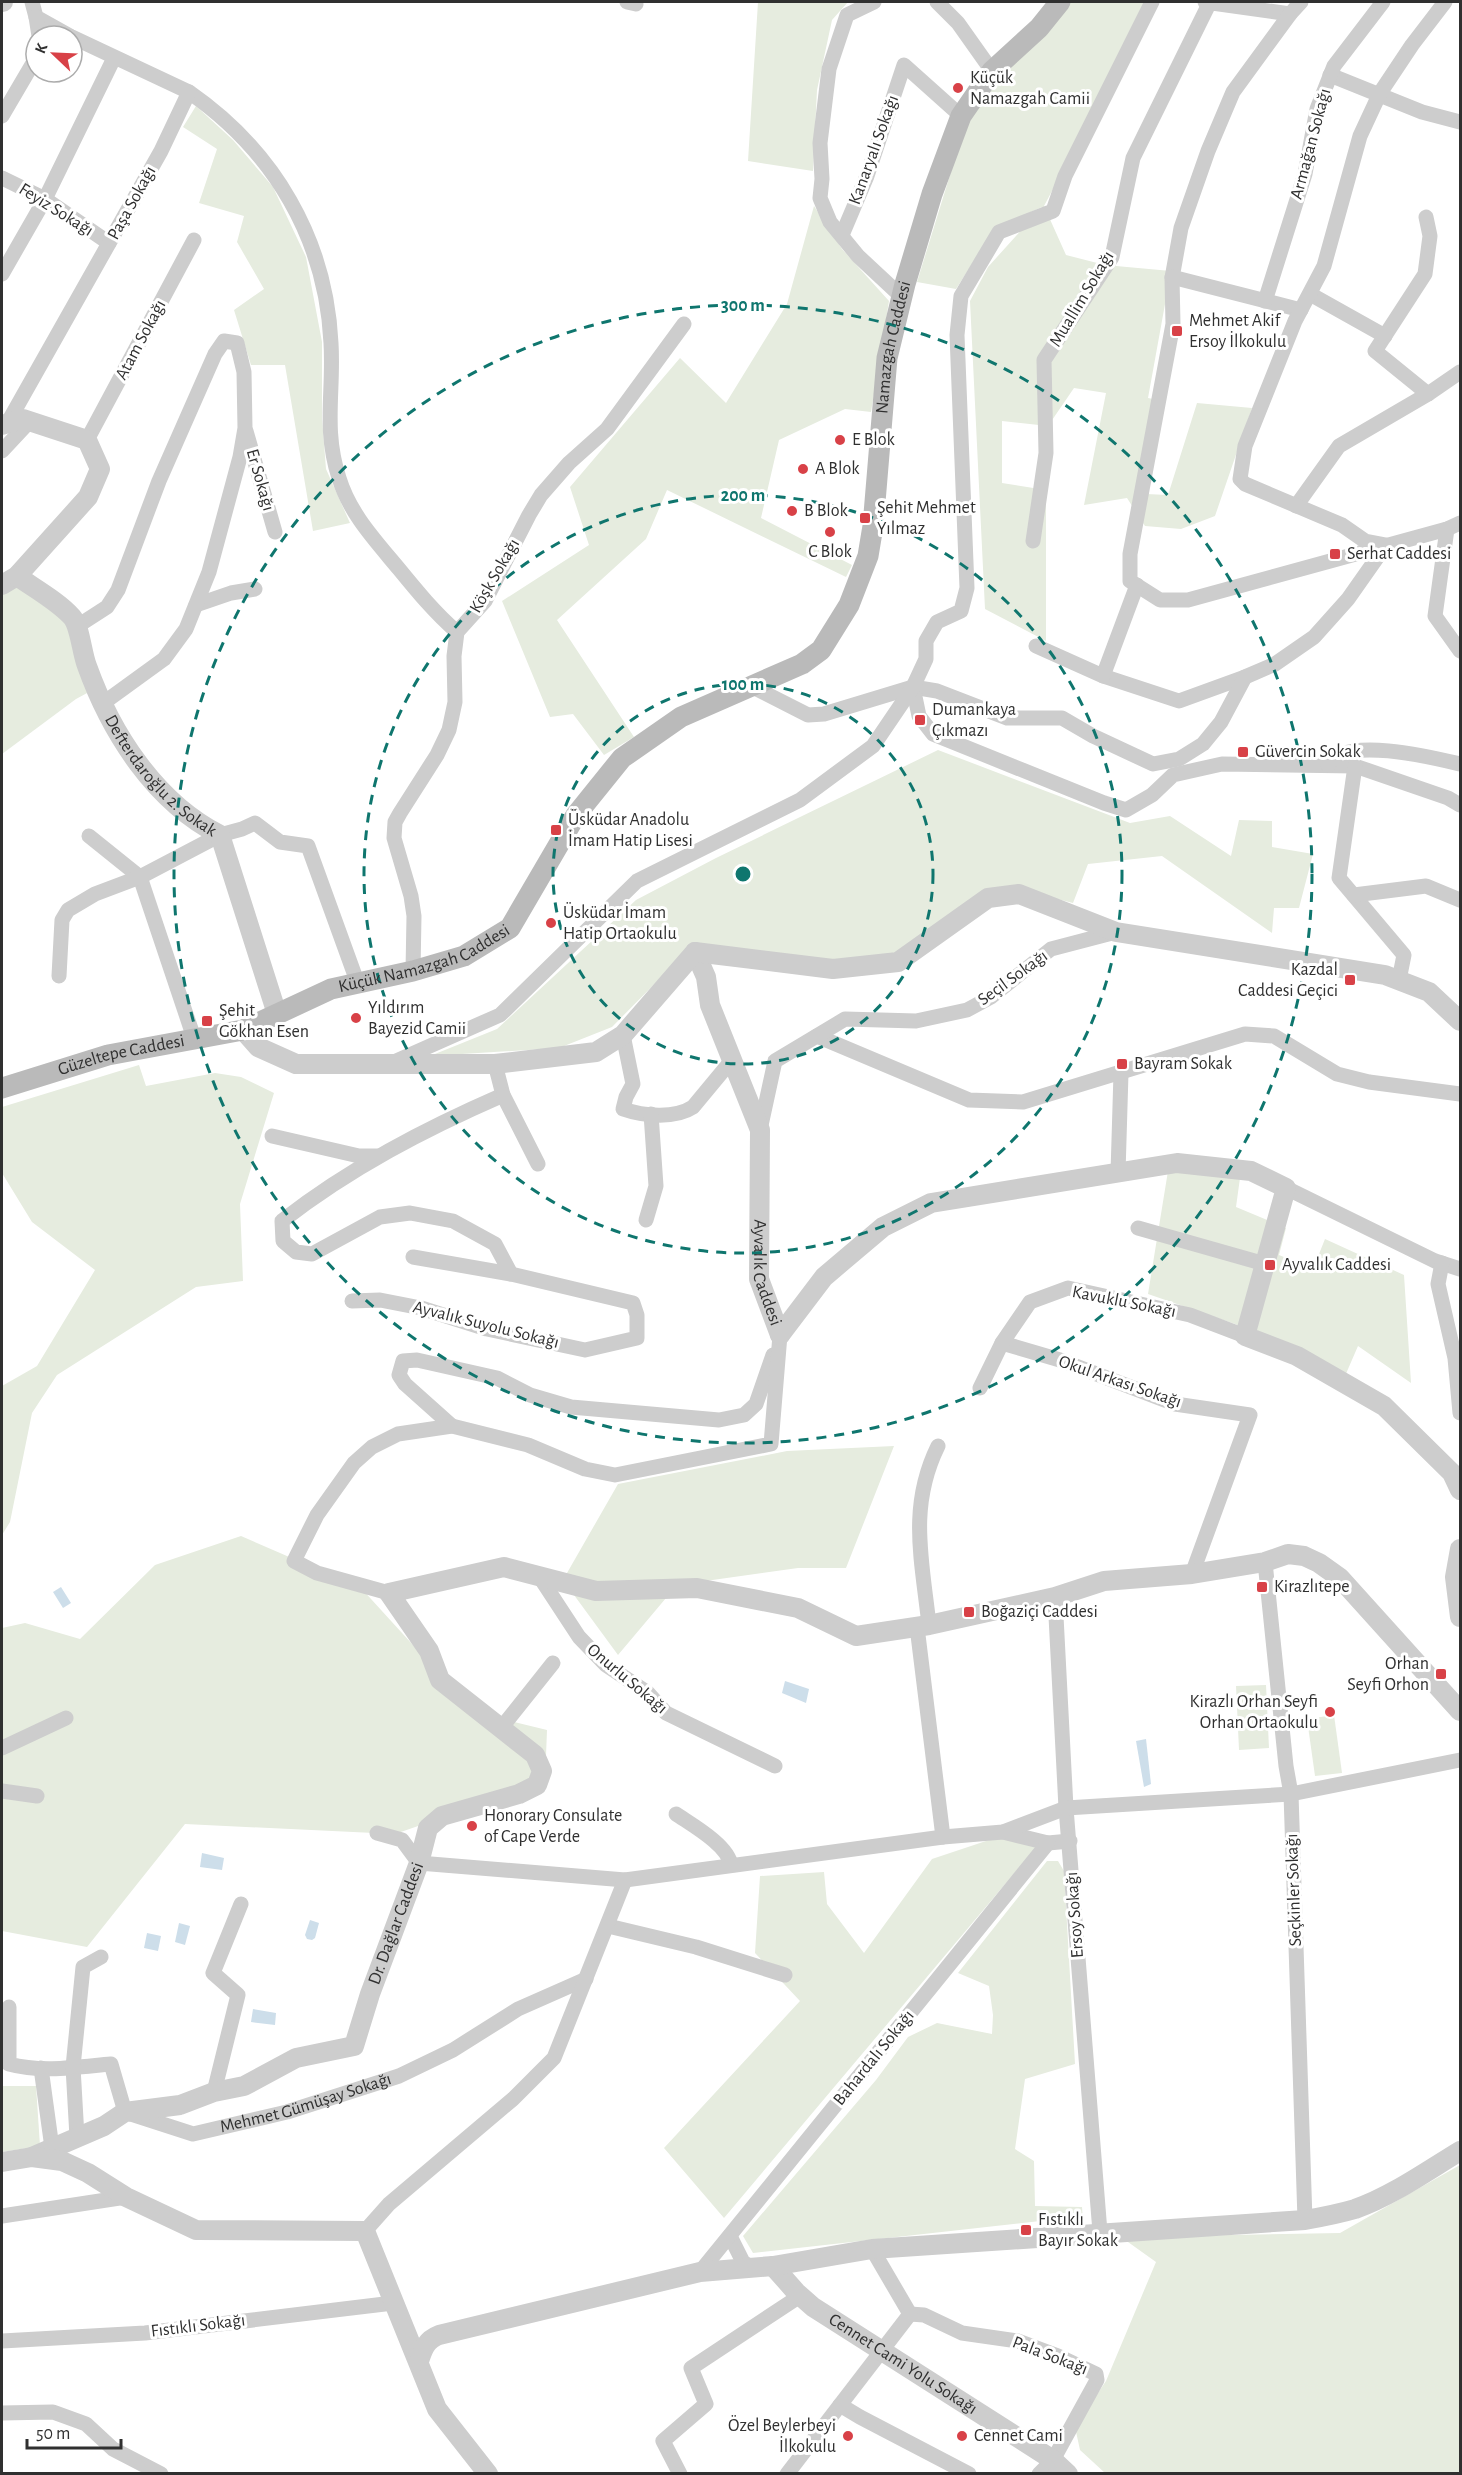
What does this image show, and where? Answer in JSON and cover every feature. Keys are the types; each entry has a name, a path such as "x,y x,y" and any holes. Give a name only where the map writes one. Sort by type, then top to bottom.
{"main road":[{"name":"Namazgah Caddesi","path":"752,686 802,664 821,650 835,630 860,580 873,526 887,358 932,194 961,116 992,71 1039,28 1060,2"},
{"name":"Küçük Namazgah Caddesi","path":"277,1014 331,990 464,956 510,928 576,815 622,758 681,717 752,686"},
{"name":"Güzeltepe Caddesi","path":"2,1088 108,1055 195,1041 243,1030 277,1014"}],"street":[{"path":"32,2 37,24"},
{"name":"Kanaryalı Sokağı","path":"874,2 847,15 829,69 820,143 822,179 820,198 830,222 858,256 902,297"},
{"path":"937,2 958,23 992,71"},
{"path":"387,1065 500,1015 637,881 800,800 873,746 913,687 926,659 926,641 937,622 961,611 967,588 963,535 957,335 961,297 999,232 1053,212 1065,176 1152,2"},
{"path":"1205,2 1290,14"},
{"name":"Muallim Sokağı","path":"1033,541 1046,453 1044,360 1112,256 1133,158 1210,2"},
{"path":"1301,2 1233,92 1208,151 1181,228 1172,277 1173,324 1130,554 1130,581 1160,600 1188,600 1454,526 1435,616 1459,648"},
{"name":"Armağan Sokağı","path":"1265,301 1305,174 1317,109 1330,75 1334,66 1383,2"},
{"path":"1386,545 1365,541 1342,525 1245,484 1240,479 1245,446 1301,310 1324,266 1360,136 1380,93 1412,45 1445,2"},
{"path":"36,17 48,24"},
{"path":"84,43 189,92 215,112 260,157 292,201 304,225 315,256 330,321 332,355 329,429 339,479 356,516 369,534 437,614 457,632"},
{"path":"2,274 45,199 114,58"},
{"name":"Kanaryalı Sokağı","path":"842,235 867,176 904,64 961,116"},
{"path":"1330,75 1380,93 1422,112 1461,122"},
{"path":"2,116 24,78"},
{"name":"Paşa Sokağı","path":"4,424 161,151 189,92"},
{"name":"Feyiz Sokağı","path":"2,178 45,199 109,243"},
{"path":"1426,217 1430,236 1425,274 1375,351 1428,394"},
{"name":"Atam Sokağı","path":"87,440 194,240"},
{"path":"1172,277 1301,310"},
{"path":"1310,294 1385,336"},
{"name":"Köşk Sokağı","path":"412,971 414,916 411,896 394,838 394,830 400,813 437,755 449,730 455,702 454,656 457,632 485,601 541,495 569,463 607,429 684,324"},
{"path":"76,627 107,607 118,590 159,482 214,354 224,341 237,343 244,372 245,428 209,572 186,629 164,659 102,704"},
{"path":"1296,506 1339,446 1461,372"},
{"path":"4,424 23,419 87,440 100,469 88,497 9,580"},
{"path":"2,452 30,421"},
{"name":"Er Sokağı","path":"245,428 275,532"},
{"path":"1036,646 1103,676 1179,701 1275,664 1314,637 1348,599 1386,545"},
{"name":"Defterdaroğlu 2. Sokak","path":"9,580 74,619 86,664 107,716 148,777 196,823 220,835 277,1014"},
{"path":"1103,676 1137,585"},
{"path":"196,605 231,593 255,589"},
{"path":"913,687 919,716 933,734 1126,810 1152,795 1203,744 1221,722 1245,677"},
{"path":"752,686 808,715 824,714 913,687 938,691 1007,718 1062,718 1093,736 1153,764 1355,766 1448,798 1461,805"},
{"path":"1328,765 1331,760 1340,755 1375,749 1423,755 1461,764"},
{"path":"1355,766 1339,878 1404,955 1399,980"},
{"path":"59,975 63,920 68,910 96,894 140,877 220,835 243,830 255,823 280,842 308,846 358,984"},
{"path":"89,836 140,877 195,1041"},
{"path":"1354,895 1426,886 1461,900"},
{"path":"243,1030 258,1047 296,1064 495,1064 597,1052 623,1035 695,952 833,969 898,962 988,898 1019,894 1116,932 1385,975 1429,992 1461,1021"},
{"name":"Seçil Sokağı","path":"760,1130 775,1061 845,1019 916,1021 967,1010 991,997 1051,949 1116,932"},
{"name":"Ayvalık Caddesi","path":"695,952 706,977 710,1005 760,1130 759,1279 780,1335"},
{"path":"817,1036 969,1100 1023,1102 1245,1034 1274,1036 1337,1074 1369,1082 1461,1094"},
{"path":"623,1035 633,1084 623,1109 640,1115 685,1112 693,1107 732,1060"},
{"path":"495,1064 503,1095 538,1164"},
{"path":"1118,1173 1121,1073"},
{"path":"503,1095 442,1122 377,1156 318,1192 282,1221 283,1241 296,1252 312,1254 380,1217 410,1212 453,1221 495,1244 511,1274"},
{"path":"646,1220 656,1186 651,1114"},
{"path":"272,1136 359,1156 377,1156"},
{"name":"Ayvalık Caddesi","path":"780,1335 824,1277 883,1227 931,1203 1177,1163 1251,1171 1286,1188"},
{"path":"1458,1478 1384,1406 1297,1356 1245,1336 1286,1188 1442,1263 1461,1269"},
{"path":"1138,1228 1265,1263"},
{"name":"Ayvalık Suyolu Sokağı","path":"352,1301 380,1300 421,1308 487,1329 585,1350 637,1338 637,1316 633,1303 511,1274 413,1257"},
{"path":"1442,1263 1438,1284 1455,1358 1461,1413"},
{"name":"Kavuklu Sokağı","path":"980,1388 1002,1343 1030,1302 1068,1288 1190,1315 1245,1336"},
{"path":"452,1426 405,1384 399,1375 403,1361 417,1360 497,1378 530,1395 571,1407 719,1420 744,1415 756,1404 780,1335"},
{"path":"780,1335 771,1444 615,1475 585,1469 528,1445 452,1426 398,1434 372,1447 354,1462 317,1515 294,1561 317,1573 389,1593 504,1567 596,1591 697,1588 798,1608 856,1636 923,1626 1055,1597 1104,1581 1192,1574 1265,1562 1288,1554 1304,1556 1319,1563 1340,1578 1461,1711"},
{"name":"Okul Arkası Sokağı","path":"1002,1343 1060,1360 1175,1404 1250,1415 1192,1574"},
{"path":"938,1446 927,1472 920,1500 918,1521 923,1626 943,1836"},
{"path":"1461,1549 1455,1577 1461,1617"},
{"name":"Seçkinler Sokağı","path":"1265,1562 1286,1766 1291,1794 1305,2220"},
{"name":"Onurlu Sokağı","path":"539,1576 579,1637 606,1665 648,1694 666,1713 775,1766"},
{"name":"Dr. Dağlar Caddesi","path":"32,2157 104,2126 125,2112 180,2105 214,2092 244,2086 296,2058 354,2046 428,1828 442,1816 519,1794 537,1785 542,1771 535,1755 440,1680 429,1651 389,1593"},
{"name":"Ersoy Sokağı","path":"1055,1597 1066,1808 1100,2232"},
{"path":"502,1727 553,1663"},
{"path":"2,1748 66,1718"},
{"path":"377,1833 402,1840 418,1863 625,1880 943,1836 1003,1832 1066,1808 1291,1794 1461,1760"},
{"path":"2,1791 37,1796"},
{"path":"676,1814 720,1846 730,1858 731,1865"},
{"path":"1003,1832 1048,1843 1070,1841"},
{"name":"Bahardalı Sokağı","path":"700,2272 1048,1843"},
{"path":"2,2162 32,2157 62,2161 88,2173 126,2197 196,2230 365,2231 389,2204 513,2099 554,2058 625,1880"},
{"path":"214,2092 238,1995 213,1972 241,1904"},
{"path":"608,1926 696,1947 785,1975"},
{"path":"77,2137 74,2067 83,1967 102,1957"},
{"name":"Mehmet Gümüşay Sokağı","path":"125,2112 193,2134 287,2112 399,2076 453,2049 518,2009 586,1979"},
{"path":"9,2007 9,2064 41,2068 111,2064 125,2112"},
{"path":"41,2068 52,2148"},
{"path":"419,2361 425,2345 430,2339 439,2335 700,2272 773,2266 872,2249 1305,2220 1356,2208 1381,2198 1461,2151"},
{"path":"2,2216 126,2197"},
{"path":"365,2231 437,2409 488,2474"},
{"path":"730,2236 743,2262 752,2268"},
{"path":"787,2474 910,2314 872,2249"},
{"name":"Cennet Cami Yolu Sokağı","path":"773,2266 813,2307 882,2350 1046,2467 1068,2474"},
{"path":"680,2474 663,2441 706,2404 691,2368 800,2296"},
{"name":"Fıstıklı Sokağı","path":"2,2341 145,2333 393,2303"},
{"name":"Pala Sokağı","path":"910,2314 924,2315 962,2333 1018,2341 1058,2355 1096,2374 1097,2380 1046,2467"},
{"path":"840,2405 969,2474"},
{"path":"2,2413 53,2412 86,2424 113,2449 161,2474"}],"shaded area":[{"path":"758,2 848,2 832,20 817,90 813,171 748,161"},
{"path":"1068,2 1152,3 1044,206 1066,255 1105,265 1171,271 1148,398 1163,401 1146,494 1168,495 1197,403 1252,408 1215,516 1181,529 1145,526 1127,498 1084,505 1106,393 1074,388 1048,426 1002,421 1002,483 1046,490 1046,641 985,609 970,301 988,267 1042,207 995,228 956,289 917,282 967,120 1000,75"},
{"path":"196,106 233,140 273,187 306,257 322,342 322,418 326,469 350,523 313,531 285,365 251,365 234,310 264,289 237,242 244,216 199,203 217,149 183,127"},
{"path":"814,206 842,249 889,301 871,412 845,409 779,440 761,518 852,565 846,577 667,490 646,539 557,620 634,737 604,755 573,714 550,717 502,601 589,545 570,487 680,358 726,403 787,304"},
{"path":"2,581 30,581 81,617 102,685 76,699 2,754"},
{"path":"938,750 1130,823 1170,816 1231,856 1239,820 1272,821 1272,847 1313,854 1299,908 1274,908 1272,933 1162,856 1088,864 1073,903 1018,889 896,954 833,963 691,947 612,1027 559,1048 430,1056 497,1029 636,900 716,858"},
{"path":"139,1065 146,1086 215,1073 241,1077 274,1093 240,1204 243,1281 196,1287 57,1375 32,1413 10,1522 2,1535 2,1386 37,1366 95,1270 32,1222 2,1173 2,1107"},
{"path":"1168,1171 1240,1178 1236,1207 1286,1228 1279,1255 1313,1269 1325,1239 1404,1275 1411,1383 1358,1346 1345,1376 1235,1324 1148,1294"},
{"path":"894,1446 846,1568 798,1568 677,1585 618,1655 563,1580 618,1484 787,1451"},
{"path":"241,1536 361,1588 474,1712 547,1730 545,1782 395,1834 185,1824 87,1947 2,1931 2,1628 25,1623 80,1639 155,1565"},
{"path":"1266,1685 1269,1748 1239,1750 1236,1686"},
{"path":"1334,1715 1342,1773 1315,1776 1307,1719"},
{"path":"995,1838 1038,1845 724,2218 664,2148 800,2001 755,1953 760,1876 824,1872 827,1904 864,1953 932,1859"},
{"path":"1047,1861 1058,1861 1064,1871 1075,2064 1025,2079 1015,2149 1034,2161 1035,2206 1082,2207 1083,2220 1049,2220 753,2253 743,2236 876,2080 908,2037 937,2023 992,2034 993,2015 989,1986 958,1973"},
{"path":"2,2086 36,2086 40,2146 2,2152"},
{"path":"1460,2165 1460,2473 1105,2473 1080,2450 1075,2427 1106,2381 1156,2262 1121,2237 1340,2233"}],"water":[{"path":"61,1587 71,1603 63,1608 53,1592"},
{"path":"785,1681 809,1689 806,1703 782,1693"},
{"path":"1146,1739 1151,1784 1144,1787 1136,1741"},
{"path":"202,1853 224,1858 222,1870 200,1867"},
{"path":"310,1920 319,1923 315,1938 312,1940 307,1939 305,1935"},
{"path":"179,1923 190,1926 185,1945 175,1942"},
{"path":"147,1933 161,1936 158,1951 144,1948"},
{"path":"253,2009 276,2013 275,2025 251,2022"}],"place":[{"name":"Küçük Namazgah Camii","path":"958,88"},
{"name":"Mehmet Akif Ersoy İlkokulu","path":"1177,331"},
{"name":"E Blok","path":"840,440"},
{"name":"A Blok","path":"803,469"},
{"name":"B Blok","path":"792,511"},
{"name":"Şehit Mehmet Yılmaz","path":"865,518"},
{"name":"C Blok","path":"830,532"},
{"name":"Serhat Caddesi","path":"1335,554"},
{"name":"Dumankaya Çıkmazı","path":"920,720"},
{"name":"Güvercin Sokak","path":"1243,752"},
{"name":"Üsküdar Anadolu İmam Hatip Lisesi","path":"556,830"},
{"name":"Üsküdar İmam Hatip Ortaokulu","path":"551,923"},
{"name":"Kazdal Caddesi Geçici","path":"1350,980"},
{"name":"Yıldırım Bayezid Camii","path":"356,1018"},
{"name":"Şehit Gökhan Esen","path":"207,1021"},
{"name":"Bayram Sokak","path":"1122,1064"},
{"name":"Ayvalık Caddesi","path":"1270,1265"},
{"name":"Kirazlıtepe","path":"1262,1587"},
{"name":"Boğaziçi Caddesi","path":"969,1612"},
{"name":"Orhan Seyfi Orhon","path":"1441,1674"},
{"name":"Kirazlı Orhan Seyfi Orhan Ortaokulu","path":"1330,1712"},
{"name":"Honorary Consulate of Cape Verde","path":"472,1826"},
{"name":"Fıstıklı Bayır Sokak","path":"1026,2230"},
{"name":"Özel Beylerbeyi İlkokulu","path":"848,2436"},
{"name":"Cennet Cami","path":"962,2436"}]}
